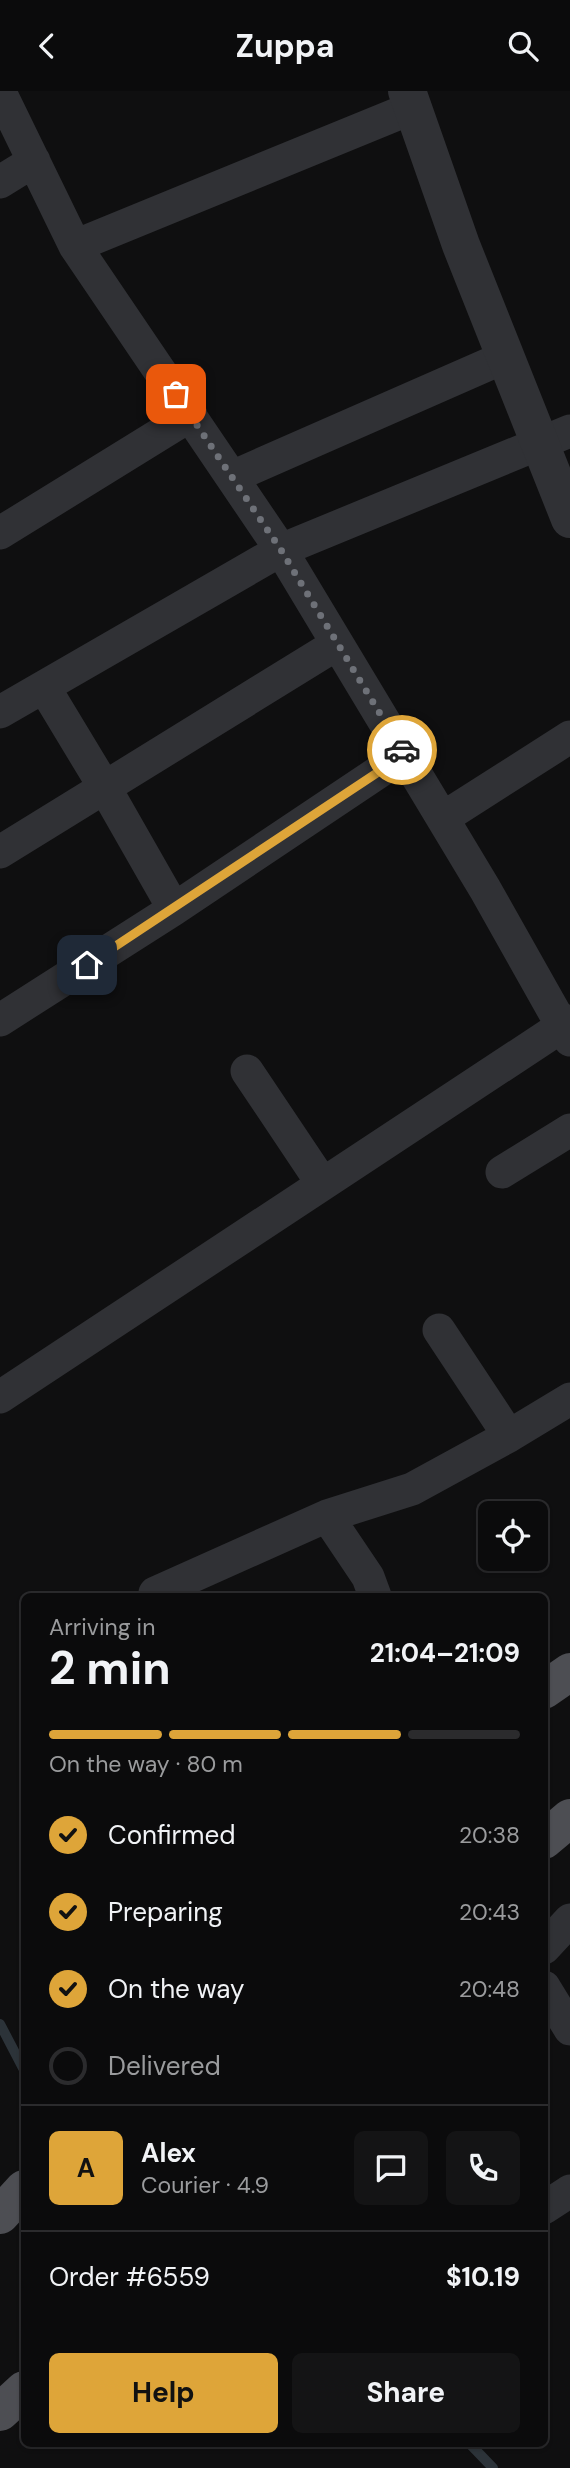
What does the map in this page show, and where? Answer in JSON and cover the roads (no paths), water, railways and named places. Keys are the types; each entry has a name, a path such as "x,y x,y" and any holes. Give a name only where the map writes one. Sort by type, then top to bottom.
{"main road":[{"path":"548,1687 570,1672"},
{"path":"548,1837 570,1818"},
{"path":"0,2215 21,2192"},
{"path":"0,2412 21,2393"}],"street":[{"path":"0,92 75,246 281,550 567,1029 321,1183 0,1397"},
{"path":"75,246 410,100 461,245 505,357 555,437 570,519"},
{"path":"0,182 34,162"},
{"path":"232,477 505,357"},
{"path":"0,533 191,415"},
{"path":"0,712 281,550 555,437"},
{"path":"0,852 337,644"},
{"path":"44,687 174,909"},
{"path":"443,818 570,737"},
{"path":"0,1020 174,909 404,755"},
{"path":"247,1071 321,1183"},
{"path":"502,1172 570,1130"},
{"path":"439,1330 509,1436"},
{"path":"156,1593 327,1516 412,1489 570,1399"},
{"path":"327,1516 368,1577 374,1593"},
{"path":"548,1944 570,1920"},
{"path":"548,1993 570,2029"},
{"path":"548,2205 570,2191"}],"waterway":[{"path":"0,2024 21,2064"},
{"path":"473,2447 493,2468"}]}
